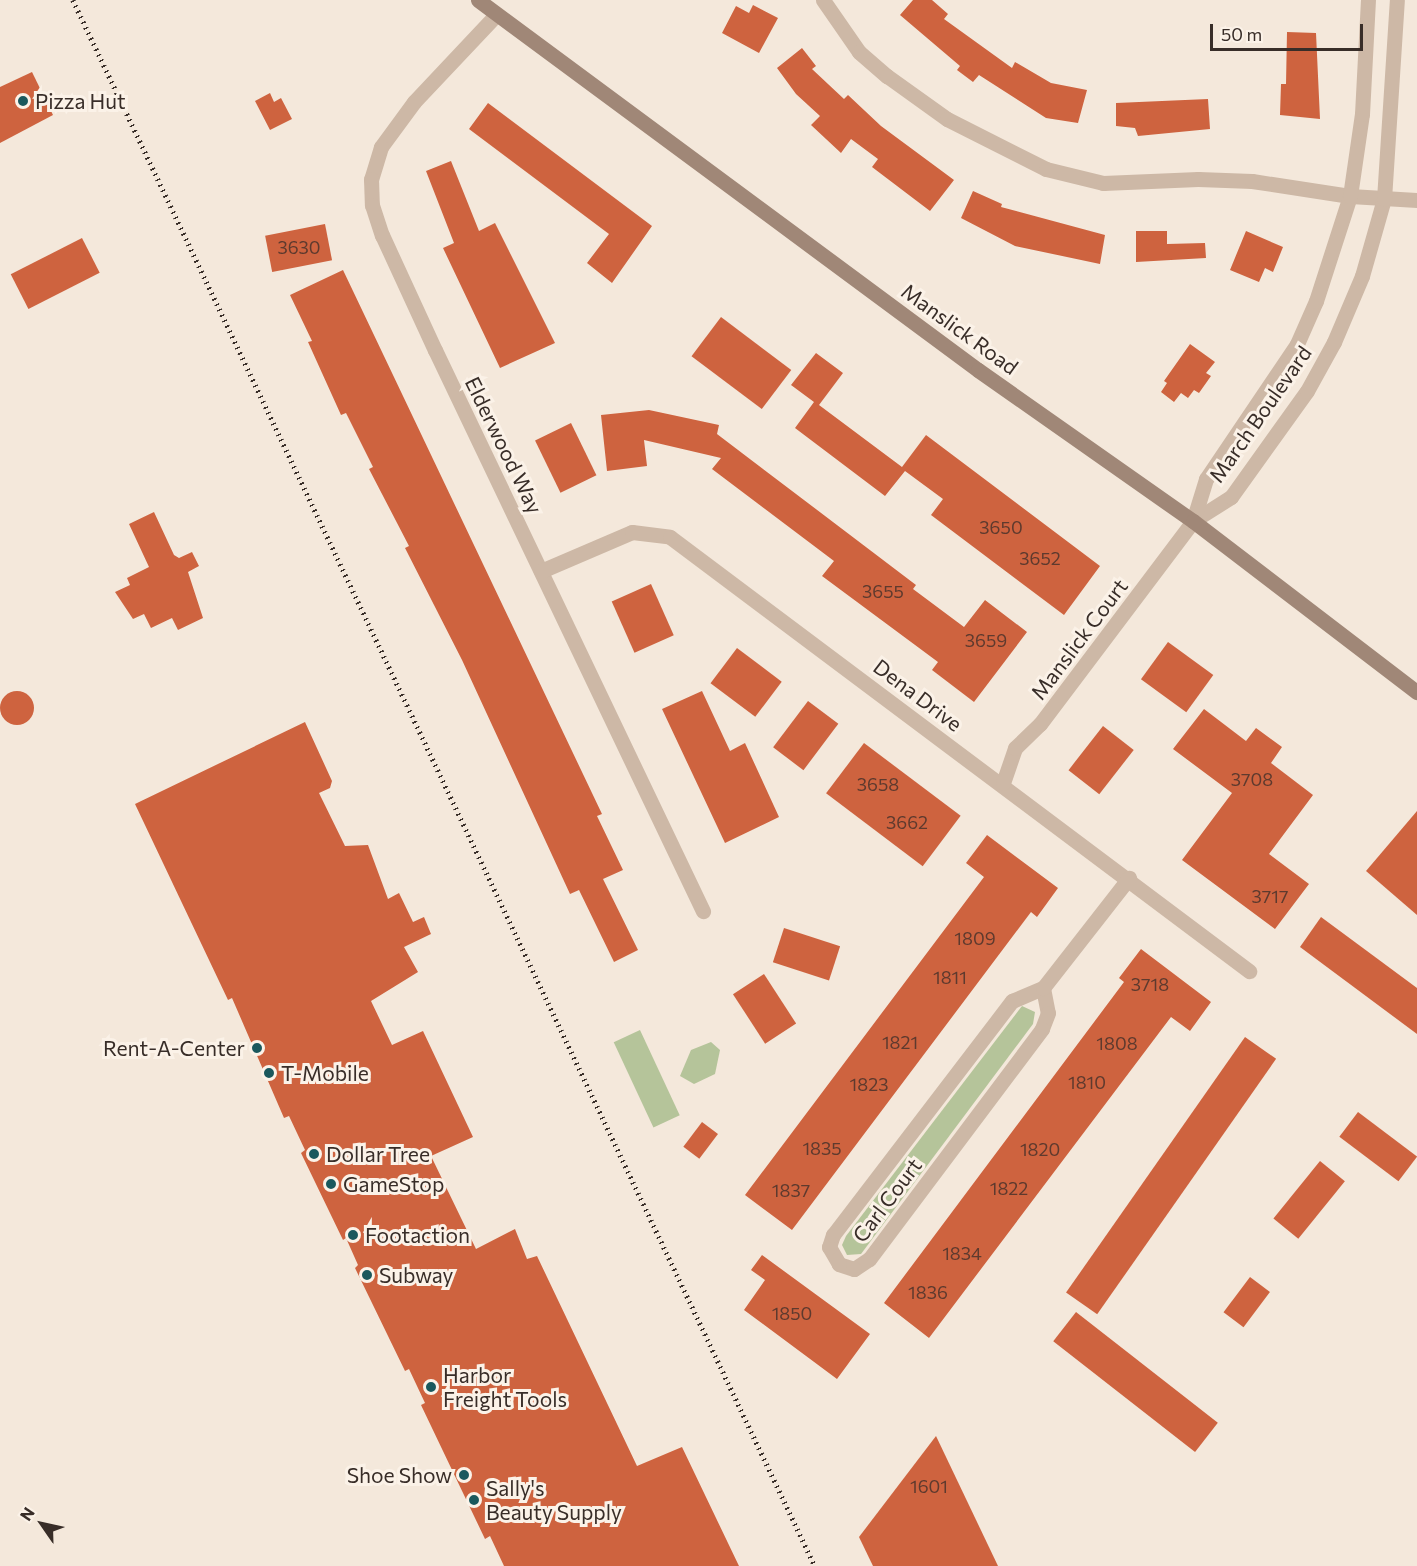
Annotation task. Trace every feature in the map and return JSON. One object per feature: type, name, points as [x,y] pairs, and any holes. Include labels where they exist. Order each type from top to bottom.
[{"type":"main road","name":"Manslick Road","points":[[478,0],[495,16],[705,165],[978,370],[1193,521],[1417,692]]},
{"type":"street","points":[[823,0],[859,52],[887,76],[947,118],[1046,169],[1103,183],[1241,181],[1376,199],[1417,200]]},
{"type":"street","points":[[1193,521],[1206,479],[1297,344],[1320,291],[1350,196],[1362,114],[1368,0]]},
{"type":"street","name":"March Boulevard","points":[[1193,521],[1231,497],[1307,391],[1334,342],[1362,276],[1376,199],[1397,0]]},
{"type":"street","name":"Elderwood Way","points":[[495,16],[398,121],[374,165],[371,195],[382,235],[703,912]]},
{"type":"street","name":"Manslick Court","points":[[1002,783],[1015,748],[1040,724],[1193,521]]},
{"type":"street","name":"Dena Drive","points":[[541,571],[632,532],[670,537],[1129,878],[1249,971]]},
{"type":"street","name":"Carl Court","points":[[1043,988],[1048,1013],[1042,1029],[869,1259],[854,1269],[839,1264],[829,1247],[833,1235],[1012,1001],[1043,988],[1129,878]]},
{"type":"green space","points":[[1022,1006],[1035,1012],[1033,1024],[861,1254],[847,1255],[842,1245],[846,1236]]},
{"type":"green space","points":[[640,1030],[680,1115],[653,1127],[614,1042]]},
{"type":"green space","points":[[711,1042],[720,1050],[715,1074],[694,1084],[680,1076],[691,1050]]},
{"type":"building","points":[[913,0],[932,0],[948,14],[944,19],[1012,68],[1015,62],[1051,83],[1087,90],[1078,123],[1046,118],[979,75],[973,82],[957,70],[960,66],[900,15]]},
{"type":"building","points":[[753,5],[778,18],[759,53],[722,33],[736,6],[749,13]]},
{"type":"building","points":[[1287,32],[1316,33],[1320,119],[1280,115],[1281,84],[1286,84]]},
{"type":"building","points":[[802,48],[816,66],[812,69],[844,99],[848,95],[881,126],[954,180],[930,211],[872,167],[878,159],[851,139],[841,153],[811,125],[820,116],[796,94],[777,68]]},
{"type":"building","name":"Pizza Hut","points":[[32,72],[53,115],[0,143],[0,87]]},
{"type":"building","points":[[270,93],[274,102],[281,98],[292,119],[270,130],[255,101]]},
{"type":"building","points":[[1208,99],[1210,129],[1138,136],[1135,128],[1116,126],[1116,103]]},
{"type":"building","points":[[488,103],[652,226],[612,283],[587,263],[609,234],[469,129]]},
{"type":"building","points":[[451,161],[479,231],[495,223],[555,343],[500,368],[443,248],[454,243],[426,171]]},
{"type":"building","points":[[973,191],[1002,204],[1001,207],[1105,235],[1100,264],[1015,246],[961,218]]},
{"type":"building","points":[[325,224],[332,260],[272,272],[265,236]]},
{"type":"building","points":[[1136,231],[1167,231],[1167,244],[1205,243],[1206,258],[1136,262]]},
{"type":"building","points":[[1246,231],[1283,247],[1273,272],[1265,268],[1259,282],[1230,270]]},
{"type":"building","points":[[82,238],[100,273],[28,309],[11,274]]},
{"type":"building","points":[[343,270],[602,814],[597,816],[623,870],[603,879],[638,950],[614,962],[579,890],[570,894],[462,660],[405,548],[409,546],[369,469],[373,467],[346,413],[341,415],[308,342],[312,341],[290,295]]},
{"type":"building","points":[[721,317],[791,370],[762,409],[692,356]]},
{"type":"building","points":[[1190,344],[1215,362],[1206,373],[1211,376],[1199,393],[1194,390],[1188,398],[1181,393],[1174,402],[1161,392],[1167,383],[1164,381]]},
{"type":"building","points":[[816,353],[843,373],[819,405],[902,467],[926,435],[1100,566],[1064,615],[931,515],[943,499],[905,471],[885,496],[795,428],[814,402],[791,385]]},
{"type":"building","points":[[649,410],[719,425],[717,434],[916,585],[913,589],[964,627],[985,600],[1027,632],[974,702],[932,670],[938,662],[822,576],[834,561],[712,469],[721,458],[644,440],[647,466],[607,471],[601,415]]},
{"type":"building","points":[[571,423],[596,475],[560,493],[535,441]]},
{"type":"building","points":[[154,512],[174,555],[179,558],[192,552],[199,566],[188,572],[203,618],[178,630],[172,618],[151,628],[144,614],[133,619],[115,592],[130,585],[127,578],[149,567],[129,524]]},
{"type":"building","points":[[651,584],[674,635],[634,653],[612,601]]},
{"type":"building","points":[[1168,642],[1213,675],[1186,712],[1141,679]]},
{"type":"building","points":[[737,648],[782,682],[755,717],[711,683]]},
{"type":"building","points":[[17,691],[29,696],[34,708],[29,720],[17,725],[5,720],[0,708],[5,696]]},
{"type":"building","points":[[702,691],[730,751],[745,743],[779,817],[725,843],[662,709]]},
{"type":"building","points":[[808,701],[838,724],[803,770],[773,747]]},
{"type":"building","points":[[1204,709],[1246,741],[1256,728],[1282,747],[1271,763],[1313,795],[1269,854],[1309,884],[1275,929],[1182,860],[1232,793],[1173,749]]},
{"type":"building","points":[[305,722],[332,781],[330,788],[319,793],[345,846],[368,845],[388,899],[399,893],[413,922],[424,917],[431,934],[404,947],[418,972],[371,1001],[392,1045],[423,1031],[473,1137],[431,1156],[476,1249],[515,1229],[527,1259],[537,1256],[637,1466],[682,1447],[739,1566],[504,1566],[490,1536],[485,1539],[421,1405],[425,1403],[409,1369],[405,1371],[355,1268],[358,1265],[346,1238],[343,1240],[301,1153],[305,1150],[289,1116],[284,1118],[232,998],[228,1000],[135,804]]},
{"type":"building","points":[[1103,726],[1134,750],[1099,794],[1069,770]]},
{"type":"building","points":[[864,743],[961,816],[923,866],[826,793]]},
{"type":"building","points":[[1417,811],[1417,915],[1366,871]]},
{"type":"building","points":[[987,835],[1058,888],[1037,917],[1031,912],[792,1230],[745,1195],[984,877],[966,863]]},
{"type":"building","points":[[1321,917],[1417,988],[1417,1034],[1300,947]]},
{"type":"building","points":[[784,928],[840,946],[829,980],[773,962]]},
{"type":"building","points":[[1141,949],[1211,1002],[1190,1031],[1171,1017],[929,1338],[884,1303],[1124,982],[1119,978]]},
{"type":"building","points":[[764,974],[796,1023],[765,1044],[733,994]]},
{"type":"building","points":[[1245,1037],[1276,1059],[1097,1314],[1066,1293]]},
{"type":"building","points":[[1358,1112],[1417,1156],[1398,1181],[1339,1137]]},
{"type":"building","points":[[702,1122],[718,1134],[699,1159],[683,1147]]},
{"type":"building","points":[[1320,1161],[1345,1181],[1298,1239],[1273,1219]]},
{"type":"building","points":[[762,1255],[870,1334],[837,1379],[744,1310],[765,1280],[751,1270]]},
{"type":"building","points":[[1250,1277],[1270,1292],[1243,1327],[1224,1312]]},
{"type":"building","points":[[1076,1312],[1218,1423],[1195,1452],[1053,1341]]},
{"type":"building","points":[[936,1436],[998,1566],[873,1566],[859,1537]]},
{"type":"railway","points":[[73,0],[815,1566]]},
{"type":"place","name":"Pizza Hut","points":[[23,101]]},
{"type":"place","name":"Rent-A-Center","points":[[257,1048]]},
{"type":"place","name":"T-Mobile","points":[[269,1073]]},
{"type":"place","name":"Dollar Tree","points":[[314,1154]]},
{"type":"place","name":"GameStop","points":[[331,1184]]},
{"type":"place","name":"Footaction","points":[[353,1235]]},
{"type":"place","name":"Subway","points":[[367,1275]]},
{"type":"place","name":"Harbor Freight Tools","points":[[431,1387]]},
{"type":"place","name":"Shoe Show","points":[[464,1475]]},
{"type":"place","name":"Sally's Beauty Supply","points":[[474,1500]]}]
